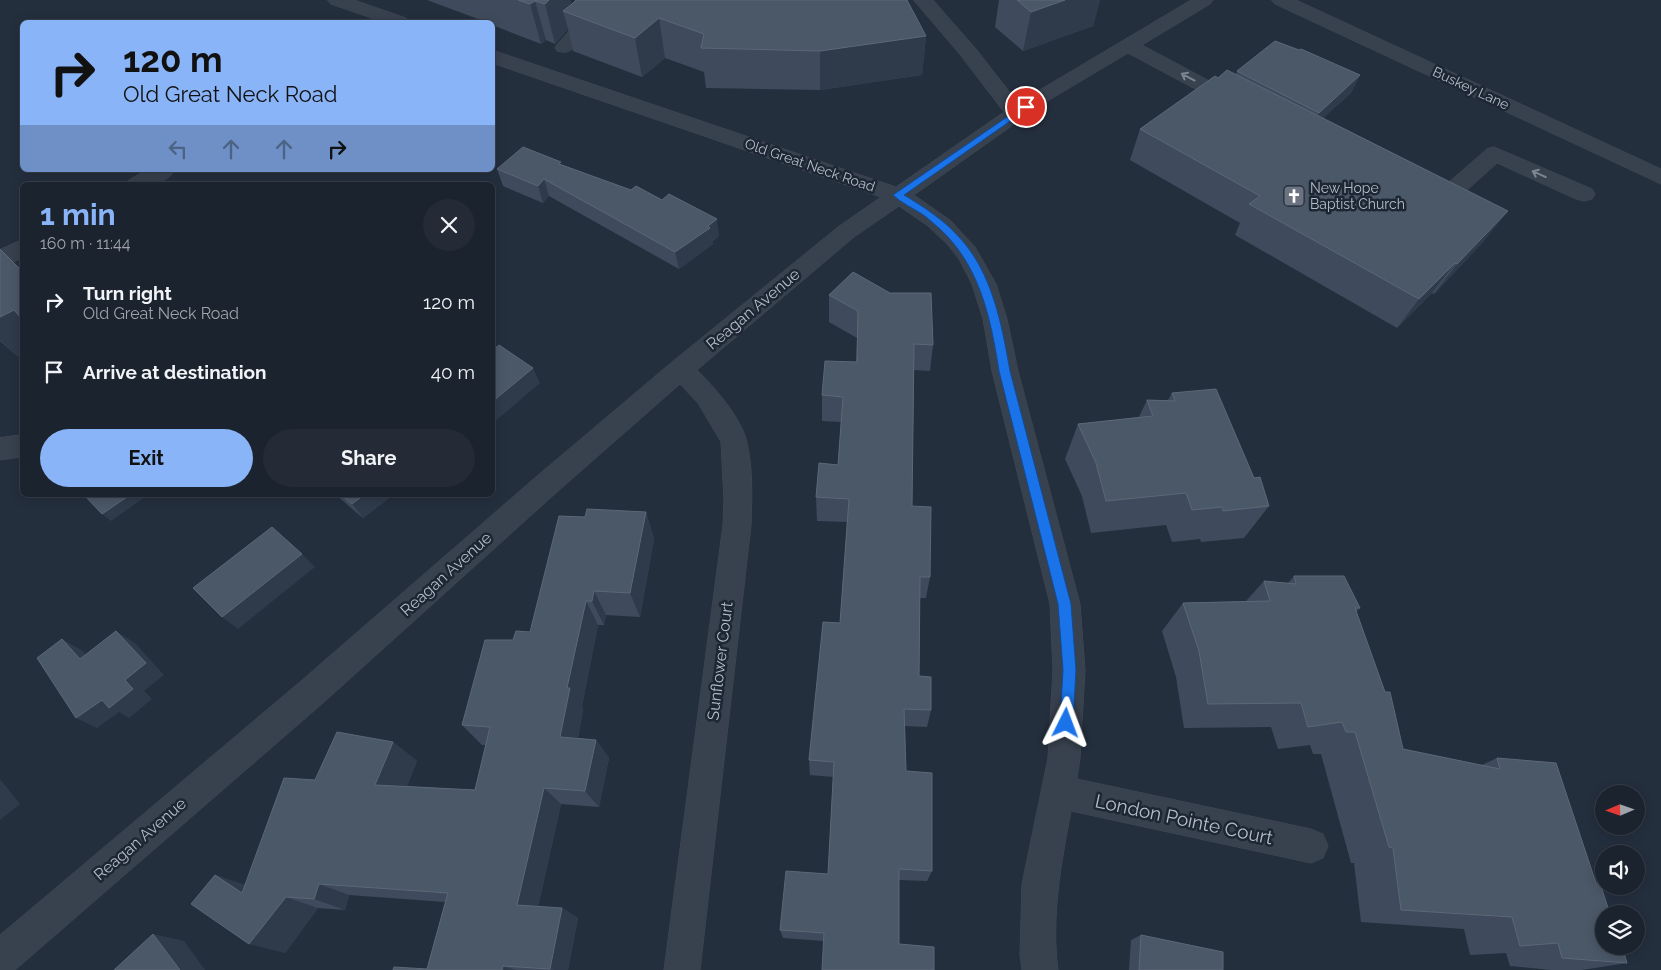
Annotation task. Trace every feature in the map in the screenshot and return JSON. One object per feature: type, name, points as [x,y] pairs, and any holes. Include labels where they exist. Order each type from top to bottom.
[{"type":"street","points":[[337,0],[392,20]]},
{"type":"street","points":[[564,47],[587,24],[595,13],[599,0]]},
{"type":"street","points":[[923,0],[1016,114]]},
{"type":"street","points":[[898,195],[1016,114],[1204,0]]},
{"type":"street","name":"Buskey Lane","points":[[1281,0],[1661,177]]},
{"type":"street","points":[[1128,45],[1248,108]]},
{"type":"street","name":"Old Great Neck Road","points":[[495,57],[898,195],[927,213],[956,239],[975,264],[986,292],[1001,347],[1005,371],[1065,604],[1069,670],[1064,758],[1040,884],[1038,955],[1040,970]]},
{"type":"street","points":[[1410,193],[1436,206],[1494,154],[1584,194]]},
{"type":"street","points":[[142,182],[160,172]]},
{"type":"street","name":"Reagan Avenue","points":[[0,959],[312,692],[547,484],[681,369],[846,232],[898,195]]},
{"type":"street","points":[[0,260],[20,249]]},
{"type":"street","name":"Sunflower Court","points":[[681,369],[707,396],[734,442],[738,500],[736,535],[682,970]]},
{"type":"street","points":[[0,449],[20,446]]},
{"type":"street","name":"London Pointe Court","points":[[1058,792],[1311,846]]},
{"type":"building","points":[[518,0],[549,0],[545,4],[535,1],[530,4]]},
{"type":"building","points":[[576,0],[907,0],[926,36],[820,51],[701,48],[704,34],[659,18],[635,38],[563,11]]},
{"type":"building","points":[[1017,0],[1065,0],[1031,12]]},
{"type":"building","points":[[1275,41],[1299,50],[1301,49],[1360,75],[1319,113],[1237,71]]},
{"type":"building","name":"New Hope Baptist Church","points":[[1227,70],[1508,211],[1457,264],[1455,263],[1419,299],[1249,204],[1260,196],[1140,129],[1215,76],[1218,78]]},
{"type":"building","points":[[523,147],[561,162],[559,164],[631,190],[636,186],[662,200],[669,194],[717,219],[708,226],[710,228],[675,252],[544,179],[538,186],[497,169]]},
{"type":"building","points":[[0,249],[20,269],[20,317],[14,310],[0,317]]},
{"type":"building","points":[[853,272],[890,293],[931,293],[933,345],[914,344],[912,506],[931,507],[930,577],[920,577],[919,676],[931,677],[931,710],[904,709],[906,771],[932,773],[932,871],[899,869],[899,944],[934,947],[934,970],[822,970],[824,933],[780,930],[786,871],[828,874],[834,762],[809,760],[823,622],[840,623],[849,499],[816,497],[819,463],[838,465],[843,397],[822,395],[825,361],[857,362],[858,311],[829,295]]},
{"type":"building","points":[[499,345],[533,368],[495,400],[495,348]]},
{"type":"building","points":[[1216,389],[1254,478],[1260,477],[1269,506],[1223,511],[1222,507],[1192,510],[1186,493],[1106,501],[1096,463],[1078,424],[1153,416],[1147,400],[1175,401],[1172,393]]},
{"type":"building","points":[[86,497],[127,497],[102,514]]},
{"type":"building","points":[[343,497],[361,497],[352,504]]},
{"type":"building","points":[[587,509],[646,512],[630,593],[594,591],[592,601],[586,601],[567,688],[570,688],[560,737],[596,740],[585,791],[544,788],[517,905],[562,908],[550,969],[503,966],[502,970],[393,970],[394,967],[427,969],[448,893],[319,884],[314,899],[286,897],[249,944],[191,904],[215,875],[242,893],[284,778],[315,780],[337,732],[393,742],[375,785],[475,790],[490,727],[462,725],[485,640],[513,640],[516,631],[530,632],[559,516],[585,517]]},
{"type":"building","points":[[272,527],[302,554],[222,617],[193,588]]},
{"type":"building","points":[[1294,576],[1344,576],[1360,608],[1355,608],[1385,692],[1390,692],[1403,749],[1500,769],[1497,758],[1556,763],[1595,880],[1595,895],[1604,895],[1607,905],[1595,905],[1595,955],[1625,955],[1627,963],[1562,958],[1558,943],[1520,946],[1512,917],[1401,910],[1393,848],[1389,847],[1355,732],[1346,732],[1342,722],[1308,727],[1301,703],[1208,704],[1199,651],[1183,603],[1270,601],[1264,581],[1296,584]]},
{"type":"building","points":[[116,631],[146,663],[125,680],[133,689],[109,708],[102,700],[76,718],[37,658],[62,639],[80,659]]},
{"type":"building","points":[[153,934],[180,970],[114,970]]},
{"type":"building","points":[[1141,935],[1223,952],[1223,970],[1139,970]]},
{"type":"place","name":"New Hope Baptist Church","points":[[1294,196]]},
{"type":"route","points":[[1026,107],[898,195],[927,213],[956,239],[975,264],[986,292],[1065,604],[1069,670],[1066,723]]}]
